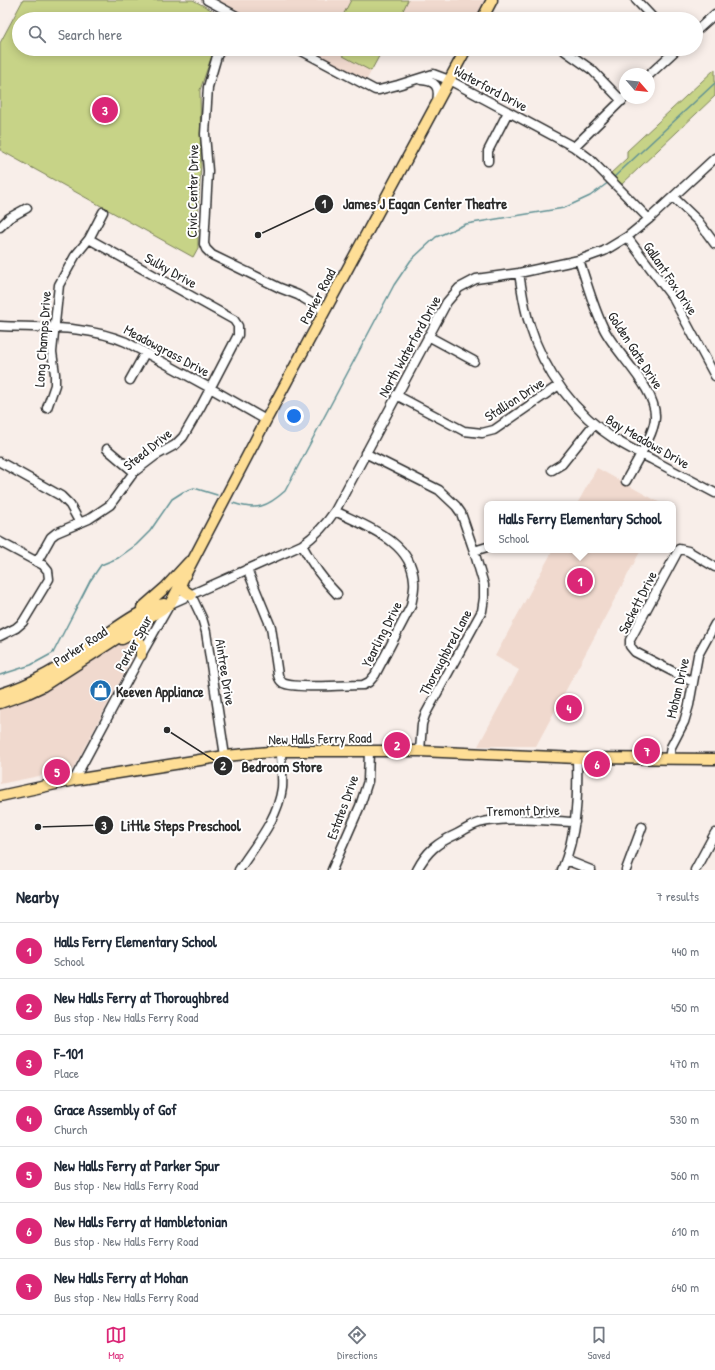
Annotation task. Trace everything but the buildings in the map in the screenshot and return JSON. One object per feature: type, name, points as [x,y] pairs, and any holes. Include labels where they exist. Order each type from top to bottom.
[{"type":"main road","points":[[486,12],[492,0]]},
{"type":"main road","name":"Parker Road","points":[[0,703],[43,686],[170,604],[266,420],[462,56]]},
{"type":"main road","name":"Parker Road","points":[[125,622],[166,587],[187,563],[195,558]]},
{"type":"main road","points":[[181,584],[185,591],[191,595]]},
{"type":"main road","name":"Parker Road","points":[[0,694],[44,676],[125,622],[155,606],[170,604]]},
{"type":"main road","points":[[97,652],[130,635],[137,637],[141,644],[141,655]]},
{"type":"main road","name":"New Halls Ferry Road","points":[[0,796],[74,780],[225,756],[281,752],[420,751],[577,758],[715,759]]},
{"type":"street","points":[[207,0],[228,12]]},
{"type":"street","points":[[636,0],[647,12]]},
{"type":"street","points":[[703,25],[715,14]]},
{"type":"street","name":"Civic Center Drive","points":[[217,56],[208,87],[205,134],[208,169],[204,244],[206,250],[212,255],[280,288],[298,295],[325,311]]},
{"type":"street","name":"Waterford Drive","points":[[311,56],[375,90],[416,80],[433,74],[449,80],[574,147],[590,159],[649,219]]},
{"type":"street","points":[[573,56],[592,70],[619,95]]},
{"type":"street","points":[[655,69],[669,56]]},
{"type":"street","points":[[416,80],[430,81],[435,85],[438,96],[436,105]]},
{"type":"street","points":[[574,147],[619,103]]},
{"type":"street","points":[[488,161],[488,151],[508,112]]},
{"type":"street","name":"North Waterford Drive","points":[[170,604],[302,545],[316,535],[326,525],[447,302],[460,288],[476,279],[519,273],[579,260],[604,251],[627,237],[649,219],[715,158]]},
{"type":"street","points":[[674,197],[698,221],[715,244]]},
{"type":"street","points":[[0,227],[9,218],[27,208]]},
{"type":"street","name":"Long Champs Drive","points":[[47,408],[55,385],[52,352],[58,285],[75,256],[89,239],[103,212]]},
{"type":"street","name":"Gallant Fox Drive","points":[[627,237],[673,298],[715,376]]},
{"type":"street","name":"Sulky Drive","points":[[89,239],[234,320],[238,326]]},
{"type":"street","name":"Golden Gate Drive","points":[[579,260],[595,309],[605,331],[648,390],[654,402],[656,416],[654,429],[626,481]]},
{"type":"street","name":"Bay Meadows Drive","points":[[519,273],[530,326],[547,366],[558,385],[576,406],[594,424],[616,440],[715,493]]},
{"type":"street","name":"Meadowgrass Drive","points":[[0,326],[88,330],[113,336],[266,420]]},
{"type":"street","name":"Steed Drive","points":[[37,562],[51,537],[56,533],[93,516],[110,505],[134,472],[155,456],[175,445],[183,437],[237,338],[238,326]]},
{"type":"street","points":[[428,336],[474,361]]},
{"type":"street","points":[[130,380],[145,353]]},
{"type":"street","name":"Stallion Drive","points":[[396,395],[464,431],[482,432],[494,430],[558,385]]},
{"type":"street","points":[[552,470],[562,464],[594,424]]},
{"type":"street","points":[[107,449],[134,472]]},
{"type":"street","name":"Thoroughbred Lane","points":[[365,453],[439,490],[449,499],[461,513],[484,585],[482,611],[425,715],[422,724],[420,751]]},
{"type":"street","points":[[0,462],[61,496],[70,505],[80,523]]},
{"type":"street","name":"Yearling Drive","points":[[247,569],[271,627],[279,680],[287,684],[299,686],[363,685],[369,682],[375,675],[410,606],[414,581],[407,559],[395,543],[334,511]]},
{"type":"street","points":[[0,542],[43,565],[48,571],[49,578],[23,622],[16,628],[0,636]]},
{"type":"street","points":[[302,545],[315,569],[337,594]]},
{"type":"street","points":[[474,551],[484,548]]},
{"type":"street","name":"Sackett Drive","points":[[693,682],[636,652],[630,646],[630,640],[679,549],[688,551],[715,567]]},
{"type":"street","name":"Aintree Drive","points":[[191,595],[202,618],[206,632],[225,756]]},
{"type":"street","name":"Parker Spur","points":[[74,780],[170,604]]},
{"type":"street","name":"Mohan Drive","points":[[669,758],[671,747],[684,722],[689,706],[698,655],[715,624]]},
{"type":"street","name":"Estates Drive","points":[[332,870],[360,806],[368,781],[368,751]]},
{"type":"street","points":[[239,870],[271,820],[279,800],[282,788],[281,752]]},
{"type":"street","points":[[562,870],[566,860],[575,822],[578,792],[577,758]]},
{"type":"street","name":"Tremont Drive","points":[[417,870],[423,858],[442,840],[479,823],[503,820],[575,822]]},
{"type":"street","points":[[626,870],[642,827]]},
{"type":"street","points":[[695,870],[715,833]]},
{"type":"street","points":[[566,860],[591,870]]},
{"type":"shaded area","points":[[216,0],[487,0],[480,12],[238,12]]},
{"type":"shaded area","points":[[319,56],[379,56],[366,81]]},
{"type":"shaded area","points":[[597,468],[657,501],[579,501]]},
{"type":"shaded area","points":[[551,553],[639,553],[536,746],[478,746],[519,670],[495,656]]},
{"type":"shaded area","points":[[133,640],[137,646],[135,653],[73,769],[0,784],[0,707],[64,678],[123,642]]},
{"type":"green space","points":[[23,0],[193,0],[215,12],[17,12]]},
{"type":"green space","points":[[351,0],[408,0],[402,12],[345,12]]},
{"type":"green space","points":[[12,21],[12,56],[212,56],[200,90],[201,164],[198,213],[198,248],[193,257],[0,150],[0,43]]},
{"type":"green space","points":[[343,56],[379,56],[371,71]]},
{"type":"green space","points":[[715,69],[715,96],[621,185],[610,174],[627,158],[627,151]]},
{"type":"waterway","points":[[613,178],[715,83]]},
{"type":"waterway","points":[[233,503],[249,507],[261,506],[273,501],[285,491],[394,285],[411,260],[436,237],[466,224],[564,208],[590,196],[609,182]]},
{"type":"waterway","points":[[0,675],[31,665],[53,653],[90,581],[101,565],[118,558],[136,545],[150,531],[172,499],[183,492],[194,488],[217,495]]},
{"type":"place","name":"F-101","points":[[105,110]]},
{"type":"place","name":"James J Eagan Center Theatre","points":[[258,235]]},
{"type":"place","name":"Halls Ferry Elementary School","points":[[580,581]]},
{"type":"place","name":"Keeven Appliance","points":[[100,691]]},
{"type":"place","name":"Grace Assembly of Gof","points":[[569,708]]},
{"type":"place","name":"Bedroom Store","points":[[167,730]]},
{"type":"place","name":"New Halls Ferry at Thoroughbred","points":[[397,745]]},
{"type":"place","name":"New Halls Ferry at Mohan","points":[[647,751]]},
{"type":"place","name":"New Halls Ferry at Hambletonian","points":[[597,764]]},
{"type":"place","name":"New Halls Ferry at Parker Spur","points":[[57,772]]},
{"type":"place","name":"Little Steps Preschool","points":[[38,827]]}]
